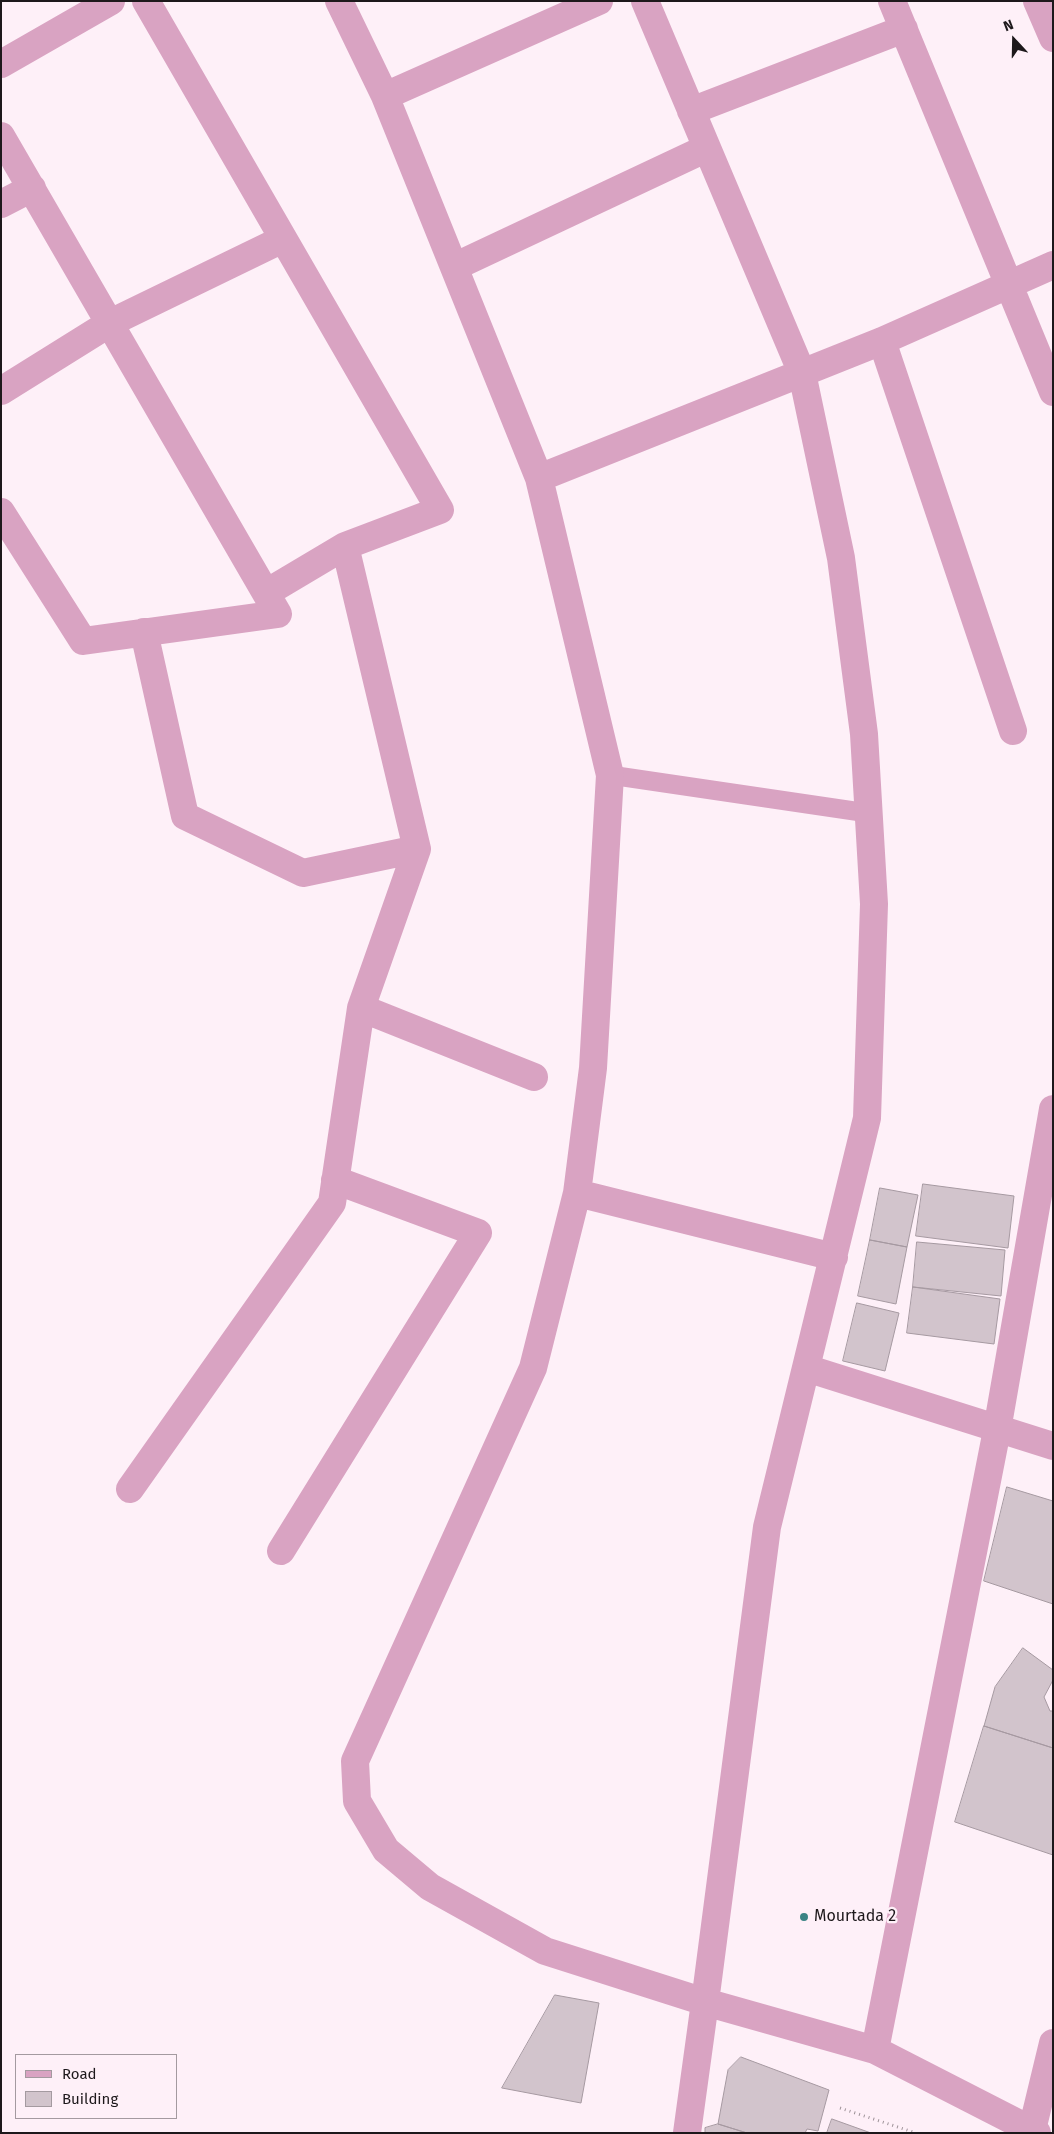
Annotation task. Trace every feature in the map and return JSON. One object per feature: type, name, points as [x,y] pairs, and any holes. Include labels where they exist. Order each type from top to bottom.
[{"type":"street","points":[[1,64],[111,1]]},
{"type":"street","points":[[146,1],[440,510],[345,546],[266,593]]},
{"type":"street","points":[[339,1],[385,96],[539,478],[610,776],[593,1068],[577,1193],[533,1368],[355,1761],[357,1801],[386,1850],[430,1887],[544,1951],[706,2002],[876,2050],[1034,2132],[1053,2043]]},
{"type":"street","points":[[385,96],[599,1]]},
{"type":"street","points":[[645,1],[802,374],[841,558],[864,734],[874,904],[867,1118],[767,1527],[706,2002],[687,2133]]},
{"type":"street","points":[[892,1],[1053,392]]},
{"type":"street","points":[[1037,1],[1053,38]]},
{"type":"street","points":[[691,111],[904,29]]},
{"type":"street","points":[[1,136],[278,614],[83,640],[1,512]]},
{"type":"street","points":[[454,267],[707,148]]},
{"type":"street","points":[[1,204],[32,188]]},
{"type":"street","points":[[1,391],[110,323],[283,239]]},
{"type":"street","points":[[539,478],[882,341],[1053,265]]},
{"type":"street","points":[[882,341],[1013,731]]},
{"type":"street","points":[[130,1489],[332,1203],[361,1008],[417,849],[345,546]]},
{"type":"street","points":[[144,632],[185,816],[303,872],[417,849]]},
{"type":"street","points":[[361,1008],[534,1077]]},
{"type":"street","points":[[876,2050],[997,1430],[1046,1194],[1053,1109]]},
{"type":"street","points":[[281,1551],[478,1233],[336,1180]]},
{"type":"street","points":[[577,1193],[834,1256]]},
{"type":"street","points":[[806,1368],[997,1430],[1053,1446]]},
{"type":"lane","points":[[610,776],[868,813]]},
{"type":"path","points":[[840,2108],[916,2133]]},
{"type":"building","points":[[923,1184],[1014,1196],[1008,1248],[916,1236]]},
{"type":"building","points":[[880,1188],[918,1195],[907,1247],[870,1240]]},
{"type":"building","points":[[870,1240],[907,1247],[896,1304],[858,1296]]},
{"type":"building","points":[[917,1242],[1005,1250],[1001,1296],[913,1287]]},
{"type":"building","points":[[913,1287],[1000,1299],[994,1344],[907,1333]]},
{"type":"building","points":[[857,1303],[899,1313],[885,1371],[843,1361]]},
{"type":"building","points":[[1007,1487],[1053,1501],[1053,1604],[984,1581]]},
{"type":"building","points":[[1023,1648],[1053,1670],[1053,1680],[1044,1697],[1050,1711],[1053,1711],[1053,1748],[984,1726],[995,1687]]},
{"type":"building","points":[[984,1726],[1053,1748],[1053,1855],[955,1822]]},
{"type":"building","points":[[555,1995],[599,2003],[581,2103],[502,2088]]},
{"type":"building","points":[[741,2057],[829,2090],[818,2131],[807,2129],[805,2133],[747,2133],[718,2124],[728,2070]]},
{"type":"building","points":[[832,2119],[871,2133],[827,2133]]},
{"type":"building","points":[[718,2124],[747,2133],[705,2133],[705,2128]]},
{"type":"place","name":"Mourtada 2","points":[[804,1917]]}]
